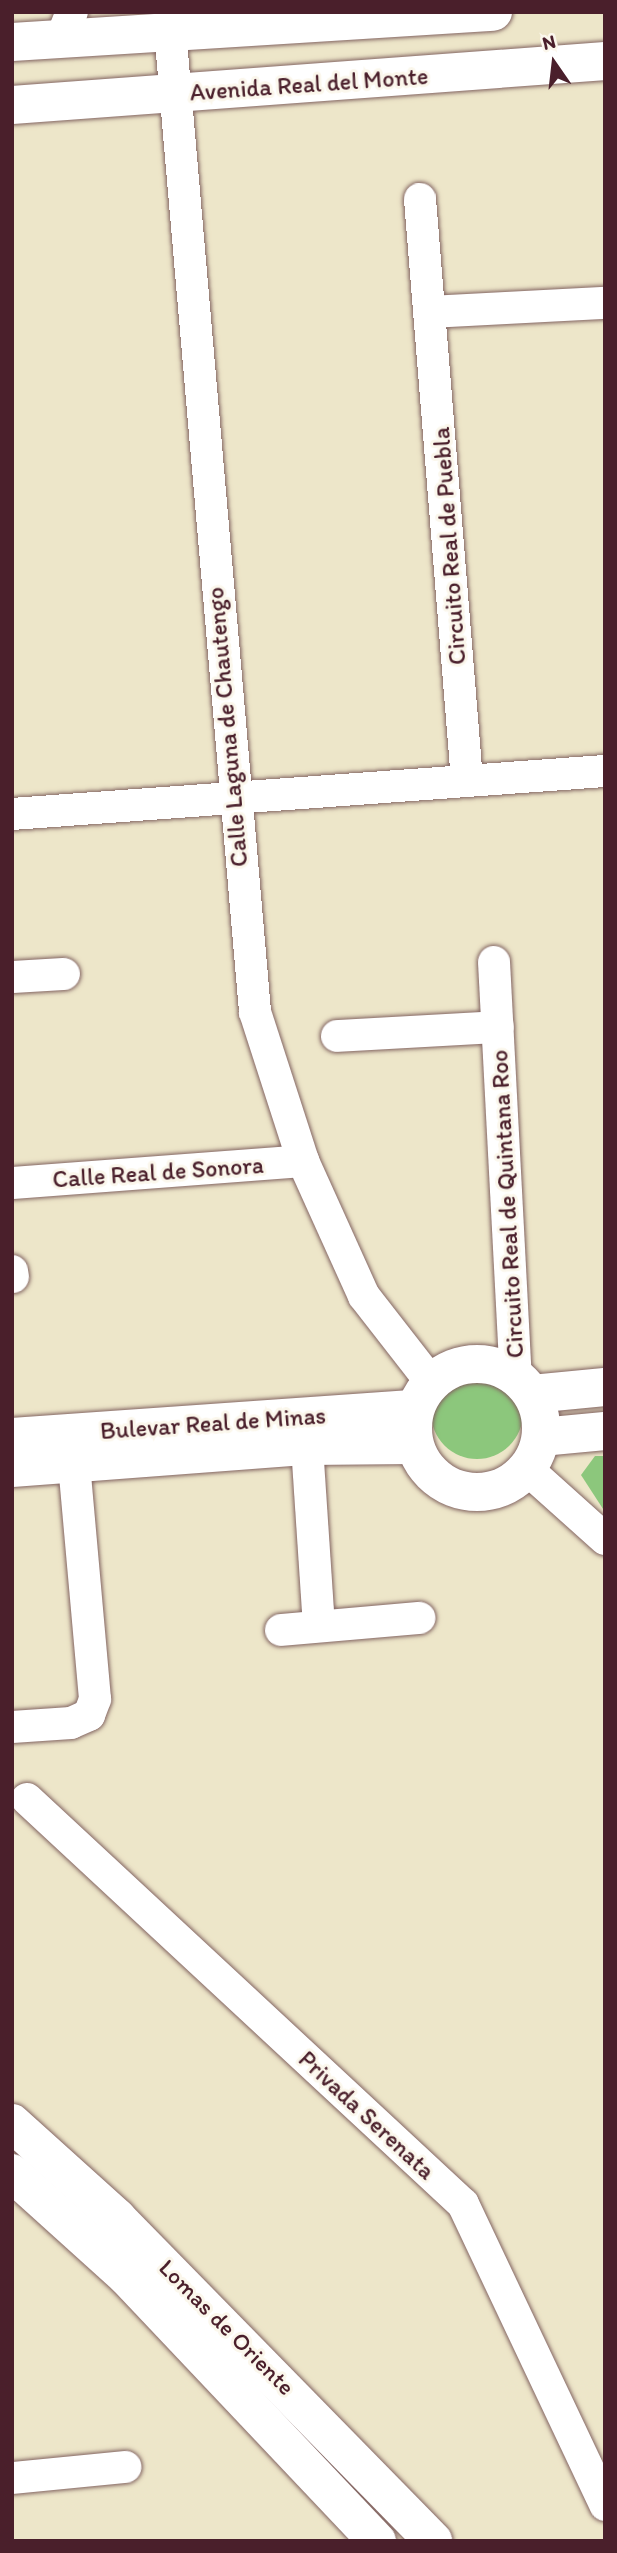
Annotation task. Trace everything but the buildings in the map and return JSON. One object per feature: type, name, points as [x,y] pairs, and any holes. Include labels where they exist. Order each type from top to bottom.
[{"type":"street","points":[[12,42],[67,25],[170,30],[493,12]]},
{"type":"street","name":"Calle Laguna de Chautengo","points":[[170,30],[173,94],[233,801],[255,1012],[303,1161],[420,1412]]},
{"type":"street","name":"Avenida Real del Monte","points":[[12,105],[605,61]]},
{"type":"street","name":"Circuito Real de Puebla","points":[[420,199],[467,780]]},
{"type":"street","points":[[431,312],[605,303]]},
{"type":"street","points":[[12,814],[233,801],[467,780],[605,771]]},
{"type":"street","points":[[494,962],[498,1027]]},
{"type":"street","points":[[12,977],[64,974]]},
{"type":"street","name":"Circuito Real de Quintana Roo","points":[[337,1036],[498,1027],[524,1385]]},
{"type":"street","name":"Calle Real de Sonora","points":[[12,1183],[303,1161]]},
{"type":"street","points":[[12,1270],[13,1277]]},
{"type":"street","points":[[605,1387],[524,1385],[499,1367],[463,1364],[420,1412],[423,1464],[455,1489],[496,1490],[534,1453],[605,1431]]},
{"type":"street","points":[[524,1385],[534,1453],[605,1539]]},
{"type":"street","name":"Bulevar Real de Minas","points":[[12,1437],[420,1412]]},
{"type":"street","name":"Bulevar Real de Minas","points":[[12,1468],[307,1446],[420,1412]]},
{"type":"street","points":[[307,1446],[319,1626]]},
{"type":"street","points":[[12,1727],[71,1723],[89,1714],[95,1699],[74,1464]]},
{"type":"street","points":[[281,1630],[419,1618]]},
{"type":"street","name":"Privada Serenata","points":[[27,1799],[463,2204],[605,2505]]},
{"type":"street","name":"Lomas de Oriente","points":[[12,2123],[232,2332],[433,2541]]},
{"type":"street","name":"Lomas de Oriente","points":[[12,2173],[127,2277],[377,2541]]},
{"type":"street","points":[[12,2478],[125,2467]]},
{"type":"green space","points":[[468,1367],[486,1367],[503,1374],[516,1387],[523,1404],[523,1422],[516,1439],[503,1452],[486,1459],[468,1459],[451,1452],[438,1439],[431,1422],[431,1404],[438,1387],[451,1374]]},
{"type":"green space","points":[[595,1456],[605,1456],[605,1512],[581,1475]]}]
